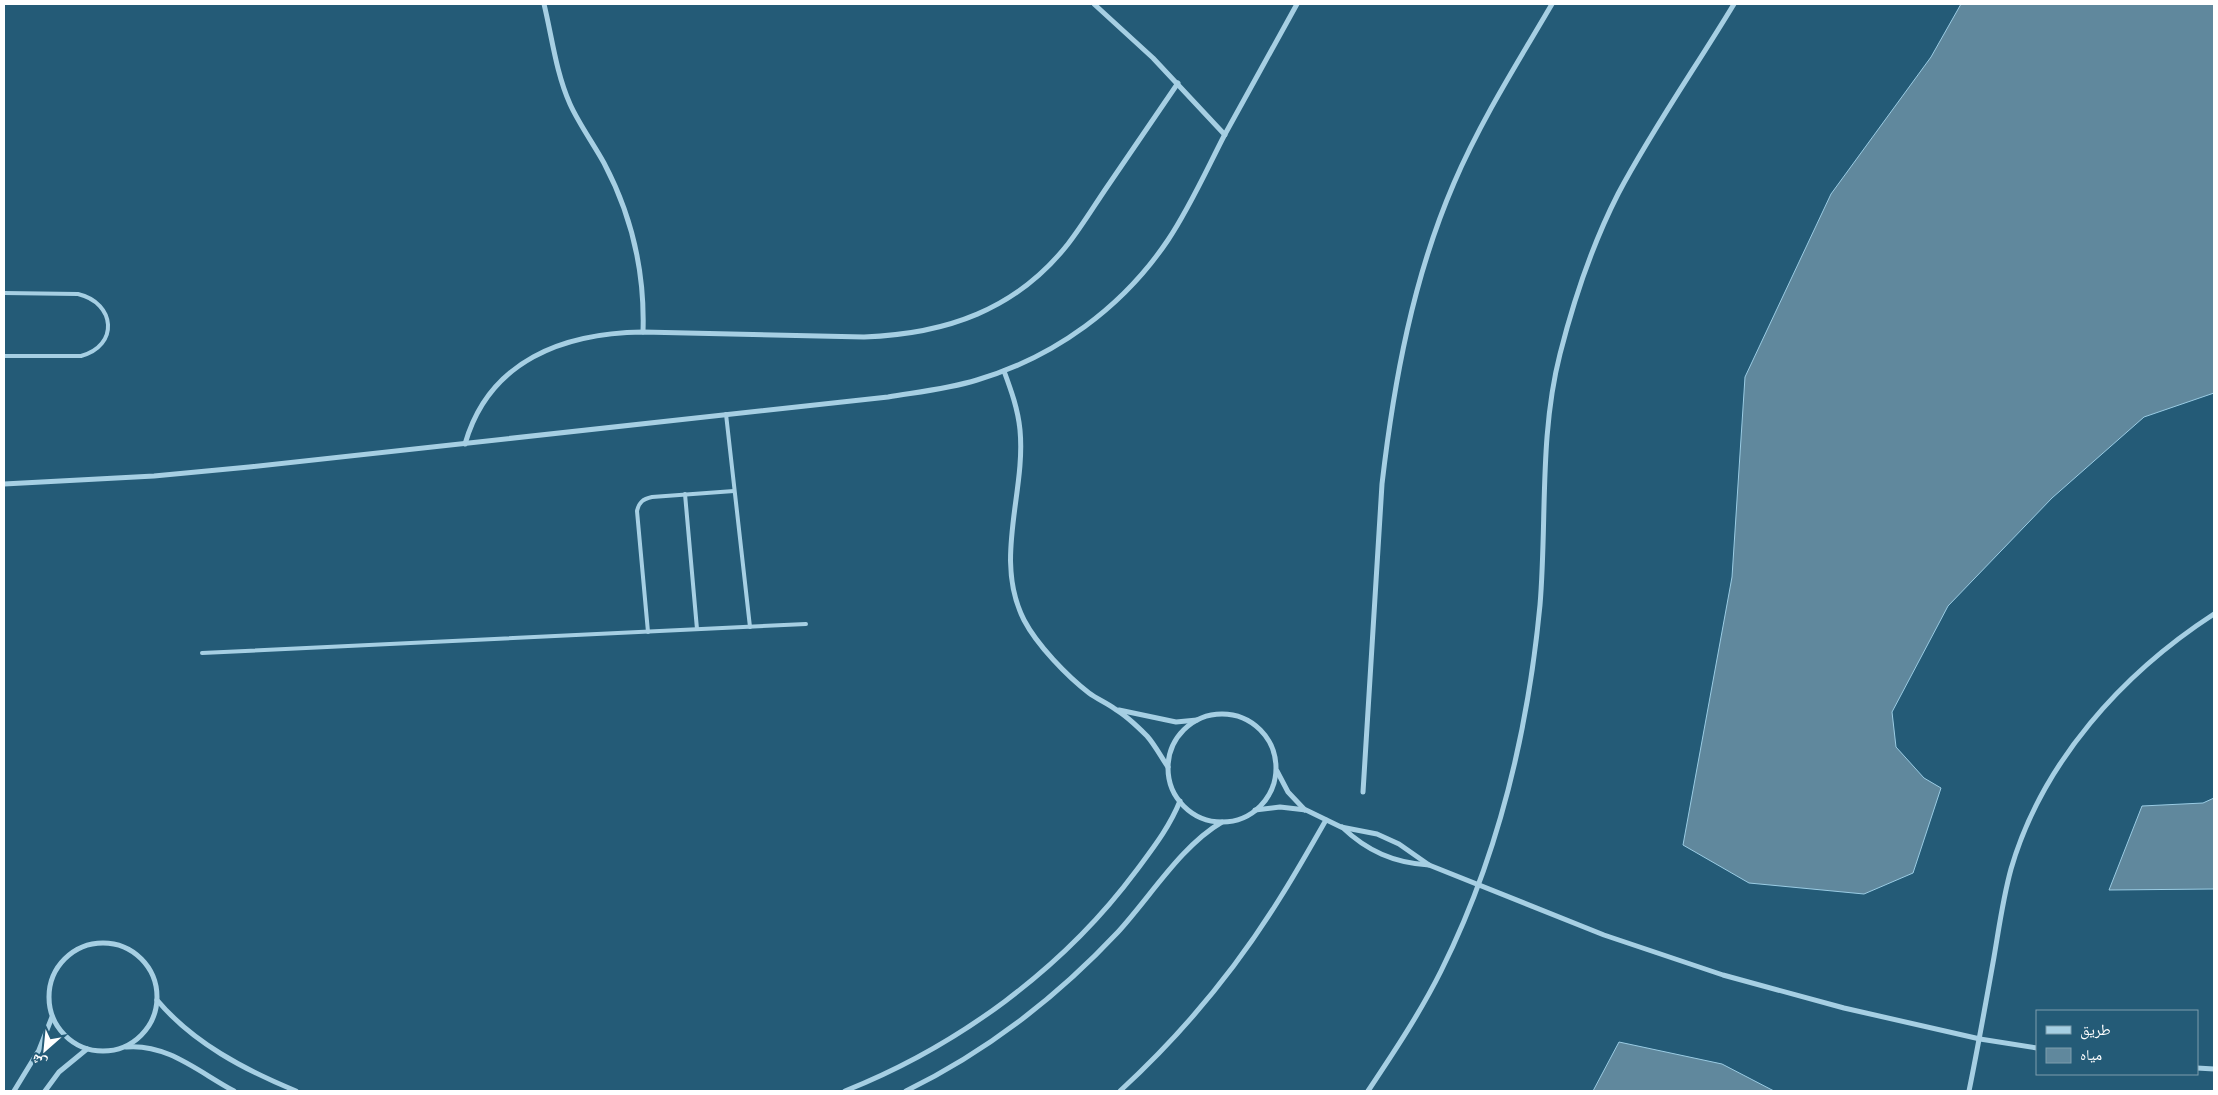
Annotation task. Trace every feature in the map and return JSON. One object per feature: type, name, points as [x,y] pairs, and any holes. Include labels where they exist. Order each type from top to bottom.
[{"type":"street","points":[[544,4],[560,72],[570,104],[616,186],[632,233],[642,282],[643,332]]},
{"type":"street","points":[[1094,4],[1178,83],[1225,135]]},
{"type":"street","points":[[4,484],[192,472],[465,444],[920,392],[976,381],[1004,371],[1039,355],[1078,332],[1112,304],[1137,280],[1154,260],[1185,213],[1225,135],[1297,4]]},
{"type":"street","points":[[1362,792],[1382,484],[1388,433],[1405,340],[1428,255],[1454,184],[1488,113],[1552,4]]},
{"type":"street","points":[[1368,1091],[1426,1000],[1457,936],[1479,885],[1506,800],[1525,712],[1540,604],[1546,439],[1559,357],[1574,302],[1592,254],[1617,197],[1654,132],[1734,4]]},
{"type":"street","points":[[465,444],[472,421],[485,399],[502,380],[547,350],[580,338],[615,332],[895,336],[938,328],[978,314],[1017,292],[1035,278],[1068,244],[1178,83]]},
{"type":"street","points":[[1004,371],[1016,406],[1020,430],[1019,462],[1009,561],[1013,594],[1024,621],[1043,647],[1069,675],[1090,694],[1116,709],[1148,738],[1168,767]]},
{"type":"street","points":[[1969,1091],[1980,1039],[2004,896],[2021,840],[2047,788],[2085,730],[2118,690],[2170,645],[2214,614]]},
{"type":"street","points":[[1116,709],[1176,722],[1222,714],[1234,716],[1256,726],[1271,745],[1276,768],[1288,792],[1306,810],[1341,827],[1360,843],[1381,855],[1405,863],[1429,865]]},
{"type":"street","points":[[1199,719],[1189,726],[1174,744],[1168,767],[1169,779],[1180,801],[1198,816],[1222,822],[1233,820],[1255,810],[1280,808],[1306,810]]},
{"type":"street","points":[[1255,810],[1270,792],[1276,768]]},
{"type":"street","points":[[846,1091],[888,1072],[945,1041],[1039,974],[1080,936],[1124,888],[1166,830],[1180,801]]},
{"type":"street","points":[[1120,1091],[1180,1031],[1238,959],[1280,899],[1326,820]]},
{"type":"street","points":[[906,1091],[974,1054],[1040,1006],[1117,932],[1194,842],[1222,822]]},
{"type":"street","points":[[1341,827],[1366,830],[1389,838],[1410,850],[1429,865],[1604,935],[1723,975],[1844,1008],[1980,1039],[2036,1048]]},
{"type":"street","points":[[123,1047],[138,1038],[150,1024],[157,1000],[153,977],[139,957],[118,945],[94,943],[72,952],[55,970],[48,993],[52,1016],[66,1036],[87,1048],[99,1051],[123,1047],[144,1047],[166,1052],[234,1091]]},
{"type":"street","points":[[157,1000],[169,1015],[198,1039],[236,1062],[296,1091]]},
{"type":"street","points":[[14,1091],[39,1050],[52,1016]]},
{"type":"street","points":[[45,1091],[60,1072],[87,1048]]},
{"type":"street","points":[[2198,1068],[2214,1069]]},
{"type":"lane","points":[[4,292],[78,294],[88,296],[103,307],[108,325],[103,342],[90,354],[81,356],[4,356]]},
{"type":"lane","points":[[726,414],[750,627]]},
{"type":"lane","points":[[648,632],[637,516],[638,506],[646,498],[734,491]]},
{"type":"lane","points":[[685,494],[697,629]]},
{"type":"lane","points":[[202,653],[806,624]]},
{"type":"water","points":[[1961,4],[2214,4],[2214,393],[2144,417],[2052,498],[1948,606],[1892,712],[1896,747],[1924,778],[1941,788],[1913,873],[1864,894],[1749,883],[1683,845],[1732,577],[1745,377],[1831,194],[1931,57]]},
{"type":"water","points":[[2214,798],[2214,889],[2109,890],[2142,806],[2203,803]]},
{"type":"water","points":[[1619,1042],[1722,1064],[1774,1091],[1593,1091]]}]
